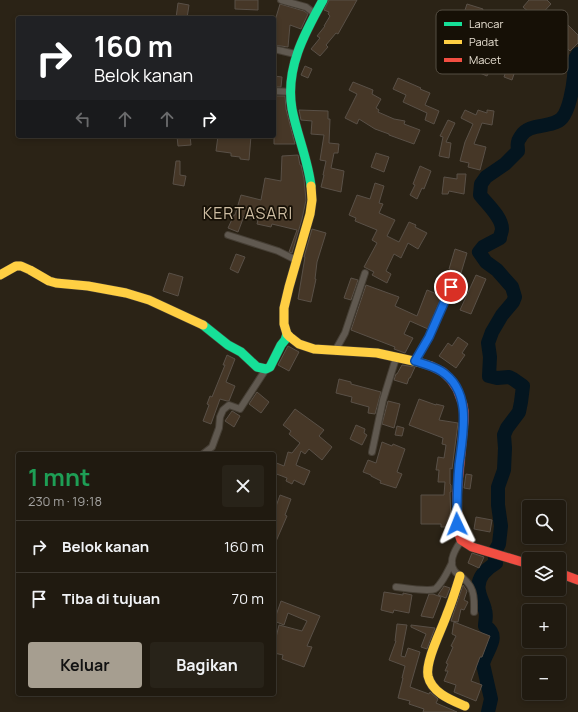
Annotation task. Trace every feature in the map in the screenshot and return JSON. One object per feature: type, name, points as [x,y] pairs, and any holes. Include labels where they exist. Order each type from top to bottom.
[{"type":"main road","points":[[0,275],[11,268],[21,266],[49,281],[56,283],[88,286],[126,293],[149,300],[205,326],[228,345],[241,352],[253,364],[261,369],[270,367],[279,348],[285,340],[286,334],[284,328],[284,311],[296,260],[308,221],[312,199],[309,175],[292,108],[292,71],[296,54],[304,34],[323,0]]},
{"type":"main road","points":[[286,334],[294,341],[311,349],[374,353],[415,361],[442,371],[450,378],[463,403],[464,412],[456,501],[459,538],[461,541],[472,546],[522,562]]},
{"type":"main road","points":[[460,576],[447,615],[429,660],[428,675],[436,691],[448,700],[465,706]]},
{"type":"main road","points":[[566,576],[578,580]]},
{"type":"street","points":[[281,0],[306,7],[315,14]]},
{"type":"street","points":[[276,49],[296,54]]},
{"type":"street","points":[[276,91],[291,92]]},
{"type":"street","points":[[228,235],[278,251],[296,260]]},
{"type":"street","points":[[335,351],[345,333],[365,273]]},
{"type":"street","points":[[415,361],[429,337],[456,276]]},
{"type":"street","points":[[372,452],[383,400],[396,358]]},
{"type":"street","points":[[206,452],[212,447],[219,428],[220,417],[223,410],[229,405],[240,408],[266,369]]},
{"type":"street","points":[[396,587],[425,590],[435,589],[442,582],[461,541]]},
{"type":"street","points":[[452,563],[454,570],[466,580],[471,588],[474,597],[474,612]]},
{"type":"building","points":[[235,0],[258,0],[258,10],[235,9]]},
{"type":"building","points":[[329,0],[357,0],[338,34],[336,33],[326,45],[328,47],[320,56],[311,49],[320,38],[317,36],[325,26],[330,16],[328,14],[329,12],[324,10]]},
{"type":"building","points":[[529,0],[547,0],[551,4],[545,10],[526,10],[523,7]]},
{"type":"building","points":[[178,3],[189,5],[187,16],[176,16]]},
{"type":"building","points":[[280,4],[304,11],[308,14],[301,29],[290,25],[288,47],[276,45],[276,17]]},
{"type":"building","points":[[467,4],[483,9],[483,10],[465,10]]},
{"type":"building","points":[[568,25],[578,35],[578,43],[570,51],[568,49]]},
{"type":"building","points":[[305,66],[312,69],[308,78],[301,75]]},
{"type":"building","points":[[505,74],[514,74],[512,80],[504,77]]},
{"type":"building","points":[[276,76],[282,77],[281,87],[276,87]]},
{"type":"building","points":[[398,78],[430,93],[425,105],[439,111],[434,124],[425,120],[427,113],[403,102],[406,95],[393,89]]},
{"type":"building","points":[[353,82],[373,90],[372,94],[381,99],[376,108],[379,110],[378,112],[394,119],[405,121],[404,124],[420,130],[414,144],[375,129],[359,119],[357,124],[345,118],[357,94],[349,90]]},
{"type":"building","points":[[276,96],[285,96],[286,109],[295,144],[274,144],[274,138],[276,138]]},
{"type":"building","points":[[299,110],[328,111],[328,119],[330,119],[329,143],[339,144],[338,153],[334,153],[331,168],[344,171],[341,192],[321,187],[326,161],[320,160],[324,135],[311,134],[312,121],[301,120]]},
{"type":"building","points":[[465,110],[476,115],[478,110],[487,113],[487,110],[494,111],[492,125],[482,123],[474,144],[486,147],[480,170],[468,167],[469,163],[460,161],[465,142],[473,124],[461,118]]},
{"type":"building","points":[[448,120],[455,123],[446,142],[451,143],[449,158],[439,156],[443,137],[440,136]]},
{"type":"building","points":[[177,138],[190,138],[191,145],[178,146]]},
{"type":"building","points":[[218,138],[251,138],[249,160],[231,156],[231,153],[216,151]]},
{"type":"building","points":[[376,153],[389,157],[384,172],[371,167]]},
{"type":"building","points":[[298,155],[304,179],[306,200],[292,253],[289,252],[297,230],[272,224],[271,227],[257,224],[258,220],[244,216],[238,232],[228,228],[235,215],[241,195],[261,200],[265,178],[281,181],[282,156]]},
{"type":"building","points":[[176,161],[180,161],[180,175],[186,176],[184,186],[173,184]]},
{"type":"building","points":[[420,166],[431,171],[424,189],[422,188],[417,199],[410,195],[415,185],[413,184]]},
{"type":"building","points":[[457,174],[466,174],[464,194],[449,191],[448,194],[442,194],[444,177],[457,179]]},
{"type":"building","points":[[375,183],[384,186],[379,203],[383,204],[379,213],[395,220],[387,236],[399,242],[409,222],[427,233],[418,249],[408,243],[401,258],[394,254],[386,271],[391,274],[387,283],[372,275],[374,272],[364,267],[377,243],[372,240],[377,230],[355,221],[356,218],[349,215],[357,195],[370,199]]},
{"type":"building","points":[[312,229],[326,233],[317,262],[316,279],[311,302],[298,299],[304,257]]},
{"type":"building","points":[[455,249],[467,253],[461,273],[449,269]]},
{"type":"building","points":[[236,254],[245,257],[238,273],[230,269]]},
{"type":"building","points":[[169,273],[183,277],[178,296],[163,291]]},
{"type":"building","points":[[476,275],[486,279],[471,314],[460,310]]},
{"type":"building","points":[[351,278],[358,280],[351,300],[344,298]]},
{"type":"building","points":[[366,285],[399,297],[395,306],[417,316],[427,290],[442,296],[428,329],[410,321],[404,334],[413,338],[405,353],[394,349],[395,347],[351,330]]},
{"type":"building","points":[[458,337],[468,344],[462,353],[465,355],[456,368],[439,356],[448,343],[452,346]]},
{"type":"building","points":[[288,346],[299,352],[289,371],[278,365]]},
{"type":"building","points":[[227,355],[235,359],[226,382],[235,386],[229,401],[220,399],[211,424],[203,421],[209,405],[207,404],[210,396],[212,397],[225,365],[223,365]]},
{"type":"building","points":[[402,365],[415,367],[407,384],[394,380]]},
{"type":"building","points":[[339,379],[351,382],[351,384],[381,392],[375,414],[368,413],[369,407],[351,402],[352,397],[336,393]]},
{"type":"building","points":[[257,392],[269,402],[261,413],[249,404]]},
{"type":"building","points":[[419,399],[444,406],[439,420],[458,423],[452,469],[450,468],[451,527],[441,527],[441,524],[421,524],[421,495],[444,495],[445,482],[438,482],[439,470],[436,470],[438,457],[444,458],[446,445],[442,444],[443,438],[409,425]]},
{"type":"building","points":[[388,401],[400,404],[394,428],[382,424]]},
{"type":"building","points":[[295,409],[324,430],[319,436],[332,447],[322,460],[309,449],[305,454],[301,451],[296,465],[310,471],[304,485],[294,480],[292,484],[286,481],[287,478],[276,474],[276,463],[284,466],[288,452],[292,453],[300,443],[289,434],[291,431],[283,425]]},
{"type":"building","points":[[232,411],[240,416],[234,427],[225,421]]},
{"type":"building","points":[[356,425],[365,429],[364,433],[367,435],[362,445],[350,439]]},
{"type":"building","points":[[397,426],[404,428],[402,436],[395,435]]},
{"type":"building","points":[[382,442],[392,446],[393,444],[405,449],[397,472],[402,474],[396,488],[380,483],[381,481],[363,472],[368,460],[376,463]]},
{"type":"building","points":[[466,474],[472,475],[470,489],[464,488]]},
{"type":"building","points":[[280,495],[291,499],[285,515],[287,516],[276,541],[276,506]]},
{"type":"building","points":[[476,517],[492,520],[490,532],[474,529]]},
{"type":"building","points":[[472,553],[484,557],[479,568],[468,563]]},
{"type":"building","points":[[463,585],[467,591],[464,600],[468,602],[464,610],[461,609],[458,622],[451,621]]},
{"type":"building","points":[[444,586],[450,588],[446,598],[438,595]]},
{"type":"building","points":[[384,592],[412,595],[409,613],[394,610],[393,613],[381,610]]},
{"type":"building","points":[[429,594],[441,597],[433,618],[421,616]]},
{"type":"building","points":[[281,601],[320,616],[307,646],[312,647],[304,667],[282,659],[283,655],[276,653],[276,638],[279,625],[302,631],[307,621],[288,613],[284,625],[276,622],[276,615]]},
{"type":"building","points":[[454,622],[490,636],[471,681],[482,685],[476,701],[454,692],[456,685],[444,681],[448,671],[445,671],[448,664],[446,663],[453,647],[451,646],[456,636],[452,634]]},
{"type":"building","points":[[397,624],[407,625],[401,656],[405,657],[408,648],[420,652],[410,687],[429,694],[430,692],[438,699],[436,703],[457,712],[423,712],[424,709],[409,704],[410,701],[398,698],[405,666],[389,660],[396,641]]},
{"type":"building","points":[[411,625],[435,628],[427,649],[421,647],[426,634],[411,627]]},
{"type":"waterway","points":[[488,712],[491,699],[483,664],[493,639],[490,630],[485,626],[486,612],[478,586],[480,578],[483,574],[496,563],[494,553],[499,544],[501,526],[498,505],[498,487],[504,470],[504,435],[507,428],[519,412],[523,386],[509,377],[497,378],[489,376],[490,357],[488,343],[492,332],[515,297],[512,287],[497,270],[486,262],[479,252],[483,247],[500,238],[502,229],[497,215],[480,195],[481,184],[486,177],[505,164],[518,151],[518,140],[525,132],[529,129],[552,123],[562,118],[567,110],[570,99],[574,74],[574,62],[578,54]]},
{"type":"traffic: fast","points":[[311,186],[292,109],[291,80],[303,39],[323,0]]},
{"type":"traffic: fast","points":[[203,325],[228,345],[241,352],[257,367],[266,369],[270,367],[287,334]]},
{"type":"traffic: slow","points":[[311,186],[312,200],[310,214],[284,308],[284,324],[287,334],[299,344],[314,349],[377,353],[431,366]]},
{"type":"traffic: slow","points":[[0,275],[16,266],[21,266],[49,281],[56,283],[88,286],[126,293],[149,300],[203,325]]},
{"type":"traffic: slow","points":[[460,576],[451,605],[431,654],[428,676],[430,682],[438,691],[448,698],[465,706]]},
{"type":"traffic: jam","points":[[431,366],[443,372],[451,380],[457,389],[463,405],[464,421],[457,494],[458,525],[461,540],[472,547],[522,562]]},
{"type":"traffic: jam","points":[[566,576],[578,580]]},
{"type":"district","name":"KERTASARI","points":[[248,213]]},
{"type":"route","points":[[451,287],[429,337],[415,361],[442,371],[450,378],[463,403],[463,432],[456,501],[457,524]]}]
